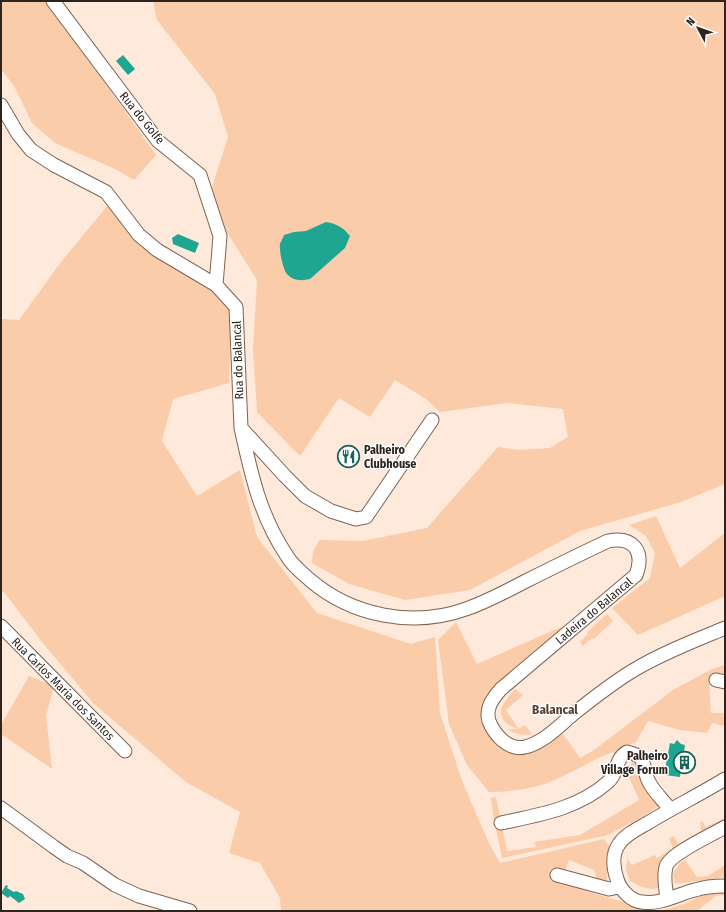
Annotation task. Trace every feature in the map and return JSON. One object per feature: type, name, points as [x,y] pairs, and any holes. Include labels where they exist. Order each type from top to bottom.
[{"type":"street","name":"Rua do Golfe","points":[[53,1],[158,141],[200,175],[220,236],[216,285]]},
{"type":"street","name":"Rua do Balancal","points":[[1,105],[18,134],[31,150],[67,172],[106,192],[139,235],[157,250],[216,285],[236,307],[241,428]]},
{"type":"street","points":[[241,428],[305,496],[331,511],[356,519],[366,517],[432,420]]},
{"type":"street","name":"Ladeira do Balancal","points":[[241,428],[255,490],[276,539],[288,558],[319,588],[354,607],[374,614],[417,619],[466,610],[608,541],[619,539],[624,540],[629,542],[637,550],[640,558],[640,566],[636,575],[501,689],[490,701],[488,718],[493,730],[502,740],[511,746],[524,748],[541,740],[594,697],[634,670],[674,649],[725,628]]},
{"type":"street","name":"Rua Carlos Maria dos Santos","points":[[1,626],[125,751]]},
{"type":"street","points":[[501,823],[558,810],[579,802],[604,786],[613,778],[620,757],[627,752],[633,753],[640,757],[649,783],[670,809]]},
{"type":"street","points":[[725,778],[701,794],[670,809],[632,832],[619,843],[614,854],[614,869],[619,887],[629,897],[641,902],[655,902],[696,889],[725,886]]},
{"type":"street","points":[[1,808],[54,847],[83,863],[114,885],[139,896],[190,911]]},
{"type":"street","points":[[667,899],[664,880],[666,866],[674,856],[725,827]]},
{"type":"street","points":[[557,875],[609,889],[619,887]]},
{"type":"shaded area","points":[[1,1],[47,1],[156,155],[134,180],[115,169],[55,143],[32,123],[14,86],[1,69]]},
{"type":"shaded area","points":[[153,1],[725,1],[725,484],[681,502],[580,531],[470,590],[405,600],[349,584],[312,563],[313,552],[319,540],[363,541],[427,528],[498,447],[518,450],[550,448],[568,437],[563,409],[507,403],[440,412],[426,399],[395,380],[370,417],[339,398],[300,456],[257,412],[253,350],[257,280],[223,226],[211,190],[228,137],[215,94],[157,20]]},
{"type":"shaded area","points":[[108,205],[132,237],[148,251],[212,284],[231,305],[229,383],[173,399],[162,441],[197,496],[240,470],[257,537],[317,613],[411,644],[435,637],[440,713],[462,781],[488,841],[500,863],[604,839],[611,849],[608,860],[607,881],[604,883],[597,880],[594,870],[569,860],[566,869],[550,870],[551,879],[568,882],[589,892],[620,901],[643,910],[642,911],[281,911],[280,898],[260,863],[229,853],[240,812],[186,782],[94,704],[42,642],[4,592],[1,591],[1,319],[19,320],[61,262]]},
{"type":"shaded area","points":[[656,516],[680,568],[725,533],[725,596],[638,635],[612,608],[650,578],[655,553],[646,536],[629,525]]},
{"type":"shaded area","points":[[607,614],[613,621],[594,639],[592,638],[583,646],[580,642],[588,634],[587,632]]},
{"type":"shaded area","points":[[456,622],[477,664],[570,623],[485,695],[482,724],[496,745],[519,752],[537,749],[563,734],[580,758],[594,750],[673,690],[712,669],[725,665],[725,675],[718,673],[709,678],[711,713],[725,713],[725,726],[712,723],[707,733],[680,730],[648,721],[636,742],[628,746],[617,760],[613,752],[536,787],[520,790],[489,792],[467,765],[449,724],[438,640]]},
{"type":"shaded area","points":[[29,676],[54,686],[46,716],[52,769],[1,734],[1,725]]},
{"type":"shaded area","points":[[515,689],[523,695],[506,710],[518,728],[510,726],[506,723],[501,713],[504,703]]},
{"type":"shaded area","points":[[525,725],[532,734],[525,735],[508,730],[520,728]]},
{"type":"shaded area","points":[[637,758],[661,804],[644,816],[608,835],[502,858],[491,798],[496,797],[507,851],[536,847],[534,842],[580,835],[639,800],[629,777],[632,761]]},
{"type":"shaded area","points":[[725,818],[725,824],[683,849],[660,887],[648,889],[630,881],[626,870],[628,852],[628,860],[632,865],[655,855],[657,858],[673,848],[669,838],[674,836],[678,844],[698,835],[701,831],[700,823],[702,821],[706,827]]},
{"type":"shaded area","points":[[685,860],[697,877],[708,876],[725,865],[725,877],[675,884],[673,874],[680,863]]},
{"type":"shaded area","points":[[725,892],[725,895],[716,896],[697,911],[660,911],[684,904],[701,896]]},
{"type":"water","points":[[123,55],[135,69],[128,75],[116,61]]},
{"type":"water","points":[[326,222],[340,226],[350,236],[345,248],[310,279],[301,280],[292,278],[286,272],[281,255],[280,244],[284,235],[306,231]]},
{"type":"water","points":[[178,234],[199,243],[195,253],[173,244],[172,238]]},
{"type":"water","points":[[677,740],[681,744],[685,745],[680,777],[664,775],[670,743],[674,744]]},
{"type":"water","points":[[6,885],[8,886],[7,888],[14,892],[16,891],[23,894],[25,899],[19,903],[10,896],[8,898],[1,893]]},
{"type":"place","name":"Palheiro Clubhouse","points":[[348,457]]},
{"type":"place","name":"Palheiro Village Forum","points":[[684,763]]},
{"type":"district","name":"Balancal","points":[[555,709]]}]
